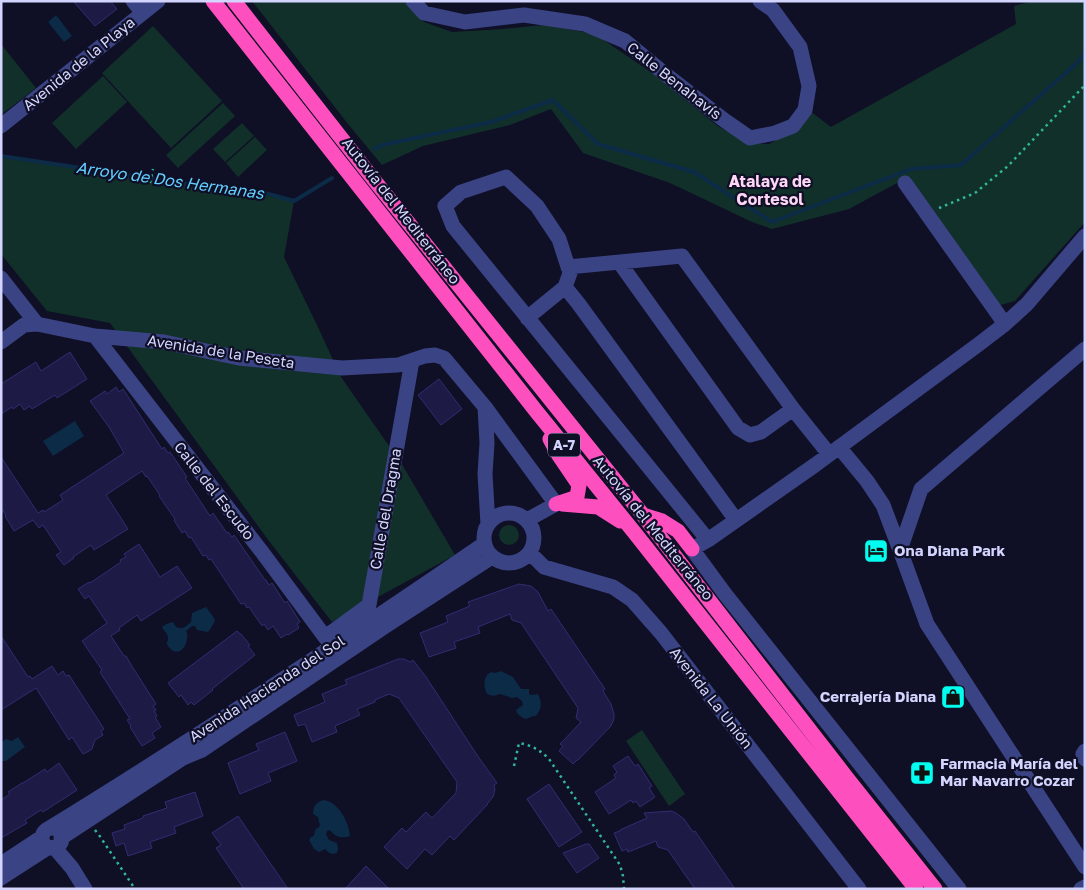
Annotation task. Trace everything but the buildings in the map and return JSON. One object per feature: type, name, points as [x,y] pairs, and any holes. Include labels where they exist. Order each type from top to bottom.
[{"type":"highway","name":"Autovía del Mediterráneo","points":[[213,1],[916,889]]},
{"type":"highway","name":"Autovía del Mediterráneo","points":[[234,1],[378,185],[643,515],[935,889]]},
{"type":"highway","points":[[536,411],[558,454],[579,485],[576,497],[556,504]]},
{"type":"highway","points":[[556,504],[598,507],[617,518],[634,532]]},
{"type":"highway","points":[[643,515],[662,522],[678,531],[692,549]]},
{"type":"street","points":[[133,1],[143,13]]},
{"type":"street","name":"Avenida de la Playa","points":[[1,126],[158,1]]},
{"type":"street","name":"Calle Benahavís","points":[[413,1],[424,13],[465,22],[524,15],[585,24],[625,41],[724,120],[750,138],[775,133],[793,126],[805,110],[809,86],[800,46],[773,10],[760,1]]},
{"type":"street","points":[[527,318],[565,287],[570,273],[559,239],[537,206],[506,177],[461,192],[445,206],[453,226],[527,318],[708,540]]},
{"type":"street","points":[[905,183],[1005,324]]},
{"type":"street","points":[[959,889],[725,594],[692,549],[708,540],[834,451],[1005,324],[1027,304],[1085,236]]},
{"type":"street","points":[[568,267],[682,256],[793,410],[867,481],[883,505],[927,624],[1085,867]]},
{"type":"street","points":[[619,262],[738,428],[750,435],[760,432],[793,410]]},
{"type":"street","points":[[1,278],[37,324]]},
{"type":"street","points":[[565,287],[736,520]]},
{"type":"street","points":[[1,342],[24,325],[37,324]]},
{"type":"street","name":"Avenida de la Peseta","points":[[37,324],[95,336],[164,342],[239,358],[342,368],[398,365],[435,355],[444,358],[485,407],[556,504]]},
{"type":"street","name":"Calle del Escudo","points":[[95,336],[329,641]]},
{"type":"street","points":[[900,550],[921,489],[1085,349]]},
{"type":"street","name":"Calle del Dragma","points":[[329,641],[369,605],[412,361]]},
{"type":"street","points":[[485,407],[487,443],[485,474],[488,524],[484,544],[492,557],[505,563],[519,562],[530,553],[535,540],[532,526],[522,516],[507,513],[493,519],[488,524]]},
{"type":"street","points":[[527,520],[556,504]]},
{"type":"street","name":"Avenida Hacienda del Sol","points":[[1,878],[51,840],[230,714],[329,641],[484,544]]},
{"type":"street","name":"Avenida La Unión","points":[[530,553],[544,567],[613,587],[632,600],[660,633],[859,889]]},
{"type":"street","name":"Avenida Hacienda del Sol","points":[[1,864],[87,821],[183,758],[202,750],[387,625],[492,557]]},
{"type":"street","points":[[1085,751],[1083,754],[1085,759]]},
{"type":"street","points":[[51,840],[85,889]]},
{"type":"street","points":[[1081,889],[1085,887]]},
{"type":"path","points":[[926,213],[975,193],[1008,166],[1085,85]]},
{"type":"path","points":[[150,183],[154,170]]},
{"type":"path","points":[[514,766],[519,743],[536,748],[549,759],[620,865],[624,889]]},
{"type":"path","points":[[87,821],[99,835],[134,889]]},
{"type":"green space","points":[[252,1],[405,1],[424,22],[452,32],[544,25],[595,34],[652,73],[719,127],[749,143],[769,144],[792,131],[810,111],[831,127],[1016,24],[1014,6],[1032,1],[1085,1],[1085,222],[1015,301],[997,306],[908,177],[849,209],[772,229],[752,222],[670,183],[583,153],[551,109],[510,125],[423,146],[382,165]]},
{"type":"green space","points":[[153,26],[222,101],[171,148],[102,73]]},
{"type":"green space","points":[[1,44],[36,88],[1,115]]},
{"type":"green space","points":[[103,76],[127,102],[76,149],[52,123]]},
{"type":"green space","points":[[223,103],[235,116],[178,168],[166,155]]},
{"type":"green space","points":[[242,123],[254,136],[225,162],[213,149]]},
{"type":"green space","points":[[255,137],[267,150],[238,177],[226,163]]},
{"type":"green space","points":[[1,156],[181,183],[258,191],[294,201],[284,257],[341,377],[403,466],[455,555],[332,622],[269,541],[110,323],[47,311],[1,254]]},
{"type":"green space","points":[[505,525],[513,525],[519,531],[519,539],[513,545],[505,545],[499,539],[499,531]]},
{"type":"green space","points":[[642,730],[685,794],[669,806],[626,741]]},
{"type":"water","points":[[56,15],[72,36],[64,42],[48,22]]},
{"type":"water","points":[[75,421],[84,436],[53,456],[43,441]]},
{"type":"water","points":[[206,607],[215,621],[209,631],[197,630],[195,626],[192,626],[186,631],[187,638],[183,649],[177,652],[171,650],[167,643],[167,635],[162,627],[173,622],[176,627],[184,627],[191,622],[192,613]]},
{"type":"water","points":[[501,671],[513,677],[521,689],[529,689],[529,694],[538,694],[541,705],[536,716],[525,719],[517,713],[516,710],[523,705],[522,701],[517,697],[487,694],[484,685],[486,676],[491,672]]},
{"type":"water","points":[[18,737],[25,747],[6,761],[2,761],[1,742],[6,739],[12,741]]},
{"type":"water","points":[[323,800],[338,808],[349,830],[350,836],[344,837],[336,836],[330,830],[327,831],[326,834],[329,840],[337,843],[338,849],[335,854],[325,849],[319,852],[314,849],[309,840],[320,826],[318,817],[313,814],[314,807]]},
{"type":"waterway","name":"Arroyo de Dos Hermanas","points":[[374,149],[382,145],[491,122],[553,100],[598,144],[694,172],[772,222],[911,169],[961,165],[1077,63],[1085,53]]},
{"type":"waterway","name":"Arroyo de Dos Hermanas","points":[[1,156],[181,183],[258,191],[294,201],[332,178]]},
{"type":"place","name":"Ona Diana Park","points":[[876,551]]},
{"type":"place","name":"Cerrajería Diana","points":[[953,697]]},
{"type":"place","name":"Farmacia María del Mar Navarro Cozar","points":[[922,773]]},
{"type":"district","name":"Atalaya de Cortesol","points":[[770,190]]}]
